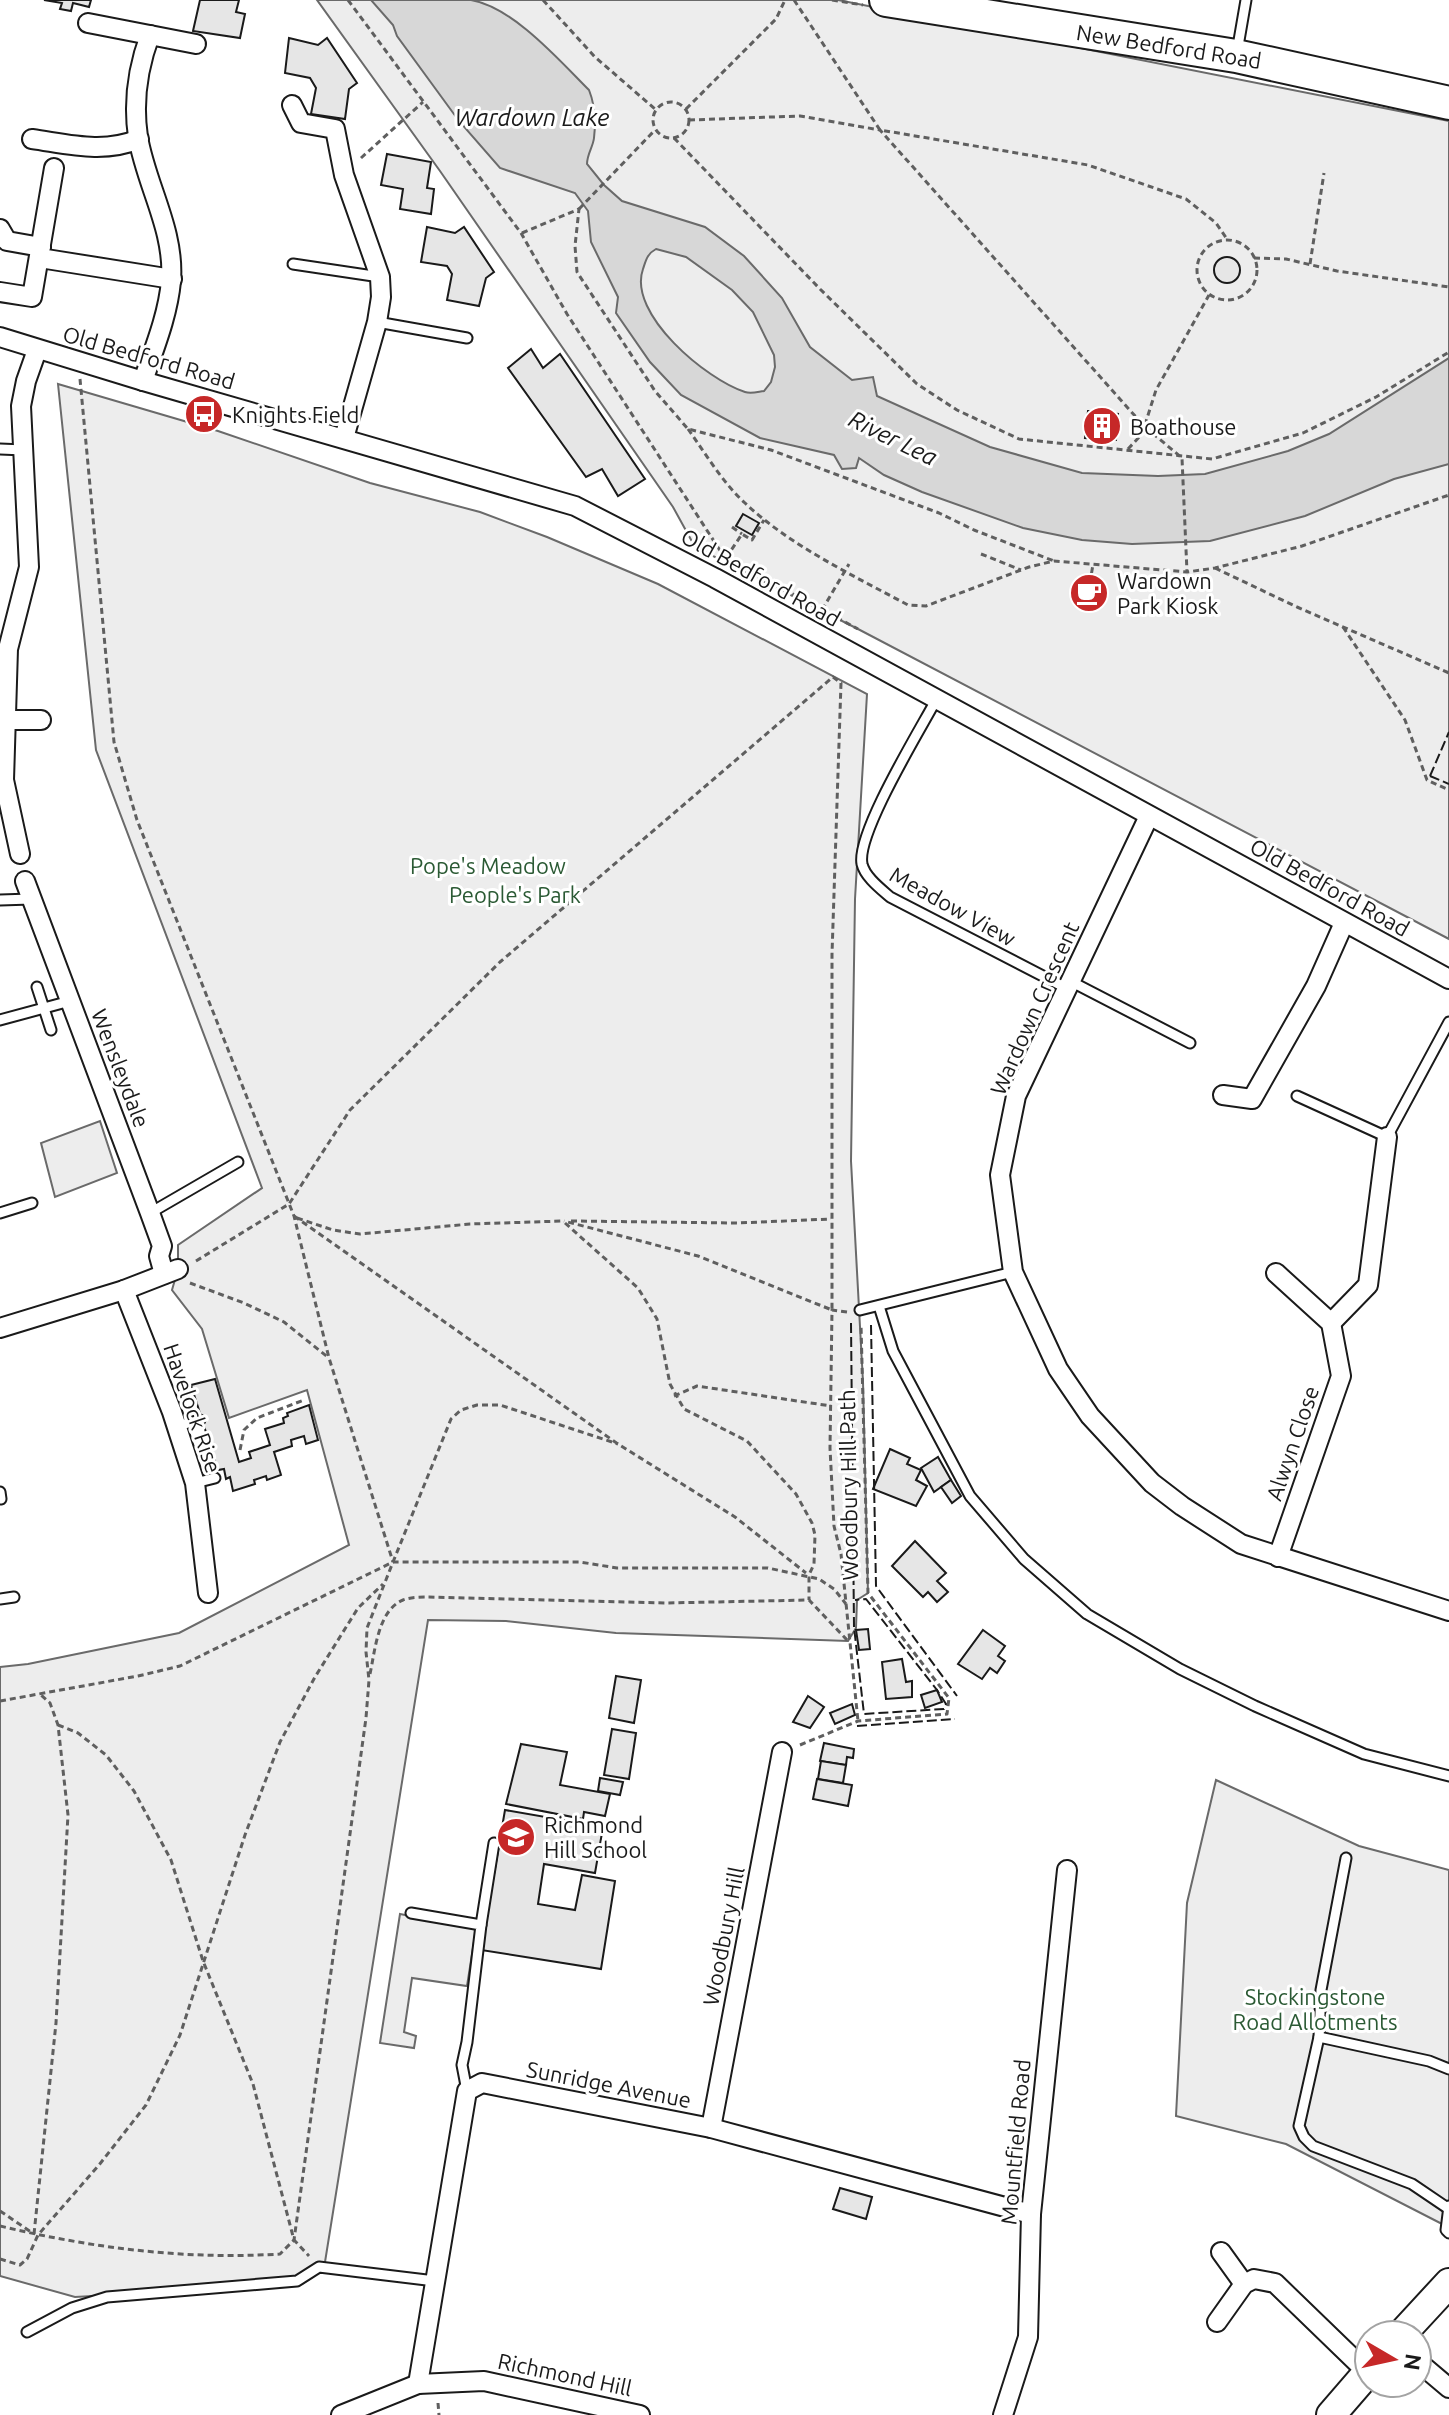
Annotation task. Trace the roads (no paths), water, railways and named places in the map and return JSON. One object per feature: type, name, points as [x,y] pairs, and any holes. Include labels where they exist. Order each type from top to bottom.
[{"type":"highway","name":"New Bedford Road","points":[[886,0],[1236,56],[1449,103]]},
{"type":"main road","points":[[1416,2319],[1449,2283]]},
{"type":"main road","points":[[1331,2415],[1353,2389]]},
{"type":"street","points":[[88,23],[196,44]]},
{"type":"street","points":[[143,381],[162,325],[172,279],[165,223],[139,139],[136,109],[143,52],[150,35]]},
{"type":"street","points":[[292,105],[301,123],[335,129],[344,175],[380,277],[377,322],[344,438]]},
{"type":"street","points":[[32,139],[95,148],[124,145],[139,139]]},
{"type":"street","points":[[0,292],[32,297],[54,168]]},
{"type":"street","points":[[0,229],[7,241],[41,252],[172,279]]},
{"type":"street","name":"Old Bedford Road","points":[[0,337],[575,506],[1449,979]]},
{"type":"street","points":[[20,854],[4,780],[5,720],[8,649],[29,567],[21,406],[37,350]]},
{"type":"street","points":[[5,720],[41,720]]},
{"type":"street","name":"Wardown Crescent","points":[[1149,816],[1016,1096],[1000,1175],[1013,1272],[1058,1369],[1090,1416],[1152,1483],[1241,1544],[1449,1611]]},
{"type":"street","name":"Wensleydale","points":[[28,890],[70,1001],[115,1143],[150,1213],[162,1246],[159,1256],[171,1272],[124,1290]]},
{"type":"street","points":[[1223,1095],[1252,1099],[1316,986],[1344,923]]},
{"type":"street","points":[[1276,1273],[1331,1323],[1368,1285],[1387,1137]]},
{"type":"street","points":[[0,1328],[124,1290]]},
{"type":"street","name":"Havelock Rise","points":[[124,1290],[166,1386],[195,1483],[208,1593]]},
{"type":"street","name":"Alwyn Close","points":[[1278,1557],[1341,1376],[1331,1323]]},
{"type":"street","name":"Woodbury Hill","points":[[711,2128],[782,1752]]},
{"type":"street","name":"Mountfield Road","points":[[1003,2415],[1028,2337],[1031,2214],[1067,1870]]},
{"type":"street","name":"Sunridge Avenue","points":[[467,2091],[482,2083],[711,2128],[1031,2214]]},
{"type":"street","points":[[418,2384],[467,2091]]},
{"type":"street","points":[[1221,2252],[1244,2284]]},
{"type":"street","points":[[1217,2322],[1244,2284],[1254,2279],[1275,2283],[1353,2358]]},
{"type":"street","points":[[1433,2374],[1449,2388]]},
{"type":"street","name":"Richmond Hill","points":[[341,2415],[418,2384],[484,2381],[640,2415]]},
{"type":"lane","points":[[1236,56],[1246,0]]},
{"type":"lane","points":[[293,264],[380,277]]},
{"type":"lane","points":[[377,322],[467,338]]},
{"type":"lane","points":[[0,449],[24,450]]},
{"type":"lane","name":"Meadow View","points":[[936,700],[879,806],[864,846],[862,865],[874,883],[890,897],[1070,985]]},
{"type":"lane","points":[[0,900],[28,890]]},
{"type":"lane","points":[[1070,985],[1190,1043]]},
{"type":"lane","points":[[37,987],[51,1030]]},
{"type":"lane","points":[[0,1020],[70,1001]]},
{"type":"lane","points":[[1297,1096],[1387,1137],[1449,1022]]},
{"type":"lane","points":[[150,1213],[238,1162]]},
{"type":"lane","points":[[0,1213],[32,1203]]},
{"type":"lane","points":[[860,1310],[1013,1272]]},
{"type":"lane","points":[[879,1306],[893,1351],[970,1496],[1024,1559],[1087,1614],[1180,1669],[1255,1706],[1364,1754],[1449,1776]]},
{"type":"lane","points":[[177,1426],[200,1420]]},
{"type":"lane","points":[[195,1483],[215,1478]]},
{"type":"lane","points":[[0,1599],[14,1597]]},
{"type":"lane","points":[[467,2091],[462,2065],[494,1843]]},
{"type":"lane","points":[[1346,1858],[1321,1990],[1319,2037],[1299,2126],[1313,2146],[1412,2184],[1449,2207],[1446,2230],[1449,2233]]},
{"type":"lane","points":[[411,1913],[481,1925]]},
{"type":"lane","points":[[1319,2037],[1429,2061],[1449,2069]]},
{"type":"lane","points":[[27,2332],[72,2308],[107,2297],[297,2281],[319,2267],[435,2281]]},
{"type":"water","name":"Wardown Lake","points":[[371,0],[471,0],[503,13],[519,24],[589,90],[595,125],[587,164],[604,185],[622,201],[705,227],[744,256],[782,298],[810,347],[852,380],[873,377],[877,396],[990,447],[1082,473],[1205,474],[1288,451],[1329,434],[1449,358],[1449,464],[1394,479],[1305,516],[1210,541],[1132,544],[1082,540],[1023,528],[922,492],[884,475],[859,458],[856,468],[842,469],[834,455],[760,438],[681,395],[650,362],[616,313],[618,297],[591,242],[588,211],[575,193],[500,168],[459,121],[397,36],[393,25]],"holes":[[[656,249],[686,257],[732,290],[753,312],[774,355],[771,382],[764,391],[745,392],[711,374],[692,360],[658,325],[641,287],[643,269],[649,255]]]},
{"type":"place","name":"Knights Field","points":[[204,414]]},
{"type":"place","name":"Boathouse","points":[[1102,426]]},
{"type":"place","name":"Wardown Park Kiosk","points":[[1089,593]]},
{"type":"place","name":"Richmond Hill School","points":[[516,1837]]},
{"type":"water label","name":"River Lea","points":[[893,438]]},
{"type":"park label","name":"Pope's Meadow","points":[[488,865]]},
{"type":"park label","name":"People's Park","points":[[515,894]]},
{"type":"park label","name":"Stockingstone Road Allotments","points":[[1315,2008]]}]
